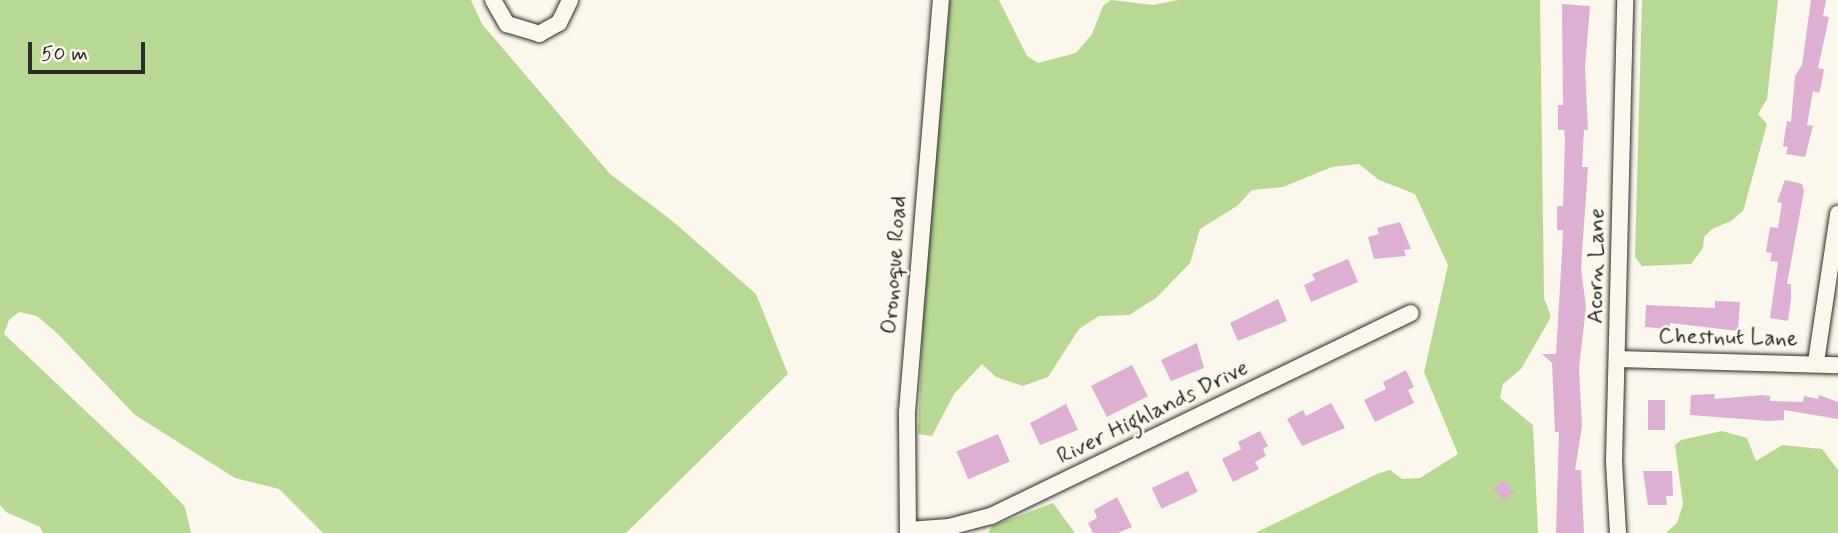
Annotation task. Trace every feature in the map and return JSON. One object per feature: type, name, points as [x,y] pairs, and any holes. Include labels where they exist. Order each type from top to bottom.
[{"type":"street","points":[[493,0],[508,24],[539,34],[559,23],[570,0]]},
{"type":"street","name":"Oronoque Road","points":[[908,532],[907,412],[941,0]]},
{"type":"street","name":"Acorn Lane","points":[[1618,533],[1617,359],[1625,0]]},
{"type":"street","points":[[1816,362],[1838,214]]},
{"type":"street","name":"River Highlands Drive","points":[[908,532],[949,527],[1002,511],[1411,313]]},
{"type":"street","name":"Chestnut Lane","points":[[1617,359],[1816,362],[1838,365]]},
{"type":"green space","points":[[0,0],[471,0],[482,24],[610,174],[670,219],[756,294],[788,374],[626,533],[323,533],[279,489],[235,478],[135,415],[57,333],[37,316],[19,312],[9,320],[4,334],[185,507],[191,533],[43,533],[40,527],[6,512],[0,505]]},
{"type":"green space","points":[[950,0],[999,0],[1027,56],[1038,63],[1076,53],[1092,34],[1103,6],[1111,0],[1153,5],[1179,0],[1540,0],[1544,298],[1551,317],[1521,369],[1503,384],[1500,398],[1533,425],[1538,533],[1255,533],[1377,474],[1390,470],[1402,479],[1420,478],[1458,454],[1424,372],[1448,265],[1415,194],[1379,180],[1359,164],[1332,167],[1283,187],[1252,190],[1237,206],[1200,229],[1190,263],[1156,298],[1129,315],[1099,316],[1079,329],[1048,377],[1023,386],[996,377],[982,364],[954,394],[932,436],[918,434],[925,268]]},
{"type":"green space","points":[[1642,0],[1778,0],[1767,99],[1758,114],[1767,124],[1743,211],[1731,221],[1712,229],[1704,237],[1703,248],[1691,264],[1642,266],[1635,257]]},
{"type":"green space","points":[[1722,431],[1747,438],[1756,461],[1782,445],[1822,449],[1838,470],[1838,533],[1666,533],[1677,523],[1683,504],[1675,445],[1681,440]]},
{"type":"green space","points":[[1053,503],[1075,533],[988,533],[992,526]]},
{"type":"building","points":[[1811,0],[1826,0],[1823,16],[1829,17],[1818,68],[1824,69],[1819,93],[1813,91],[1807,125],[1813,126],[1805,157],[1786,154],[1788,147],[1783,146],[1787,121],[1791,122],[1795,76],[1802,65]]},
{"type":"building","points":[[1562,4],[1590,6],[1585,68],[1588,130],[1584,130],[1582,167],[1588,167],[1581,268],[1586,307],[1579,368],[1582,426],[1575,470],[1581,470],[1584,533],[1556,533],[1559,432],[1555,432],[1552,363],[1542,354],[1556,354],[1562,254],[1563,230],[1557,230],[1557,206],[1563,206],[1565,139],[1564,130],[1558,130],[1558,105],[1563,105]]},
{"type":"building","points":[[1785,180],[1802,184],[1804,191],[1787,284],[1791,284],[1788,321],[1770,318],[1778,262],[1770,261],[1772,253],[1766,252],[1770,227],[1778,228],[1782,203],[1777,202]]},
{"type":"building","points":[[1400,222],[1411,249],[1404,250],[1406,256],[1374,259],[1368,237],[1379,234],[1377,228]]},
{"type":"building","points":[[1348,259],[1358,282],[1311,302],[1304,285],[1315,280],[1312,274]]},
{"type":"building","points":[[1278,299],[1287,321],[1238,341],[1230,323]]},
{"type":"building","points":[[1715,301],[1740,302],[1738,331],[1670,323],[1670,329],[1645,327],[1646,305],[1715,308]]},
{"type":"building","points":[[1197,343],[1204,368],[1171,381],[1161,360]]},
{"type":"building","points":[[1132,365],[1148,396],[1107,417],[1091,386]]},
{"type":"building","points":[[1406,370],[1414,387],[1408,390],[1414,403],[1375,422],[1364,400],[1386,389],[1383,382]]},
{"type":"building","points":[[1715,394],[1714,399],[1763,395],[1770,396],[1770,401],[1803,402],[1804,396],[1818,399],[1819,395],[1838,402],[1838,419],[1784,410],[1784,420],[1769,421],[1690,415],[1691,395]]},
{"type":"building","points":[[1648,400],[1665,400],[1665,430],[1648,430]]},
{"type":"building","points":[[1331,403],[1345,428],[1302,446],[1287,419],[1303,410],[1306,416]]},
{"type":"building","points":[[1066,404],[1078,430],[1040,445],[1030,423]]},
{"type":"building","points":[[1260,431],[1268,446],[1263,449],[1266,456],[1255,462],[1259,469],[1233,482],[1222,459],[1241,449],[1238,442]]},
{"type":"building","points":[[998,434],[1010,462],[968,479],[957,452]]},
{"type":"building","points":[[1188,471],[1198,492],[1161,509],[1152,488]]},
{"type":"building","points":[[1643,471],[1672,471],[1673,496],[1666,496],[1667,505],[1648,505]]},
{"type":"building","points":[[1504,480],[1514,493],[1504,501],[1494,488]]},
{"type":"building","points":[[1117,497],[1132,527],[1118,533],[1093,533],[1088,523],[1097,518],[1094,510]]}]
